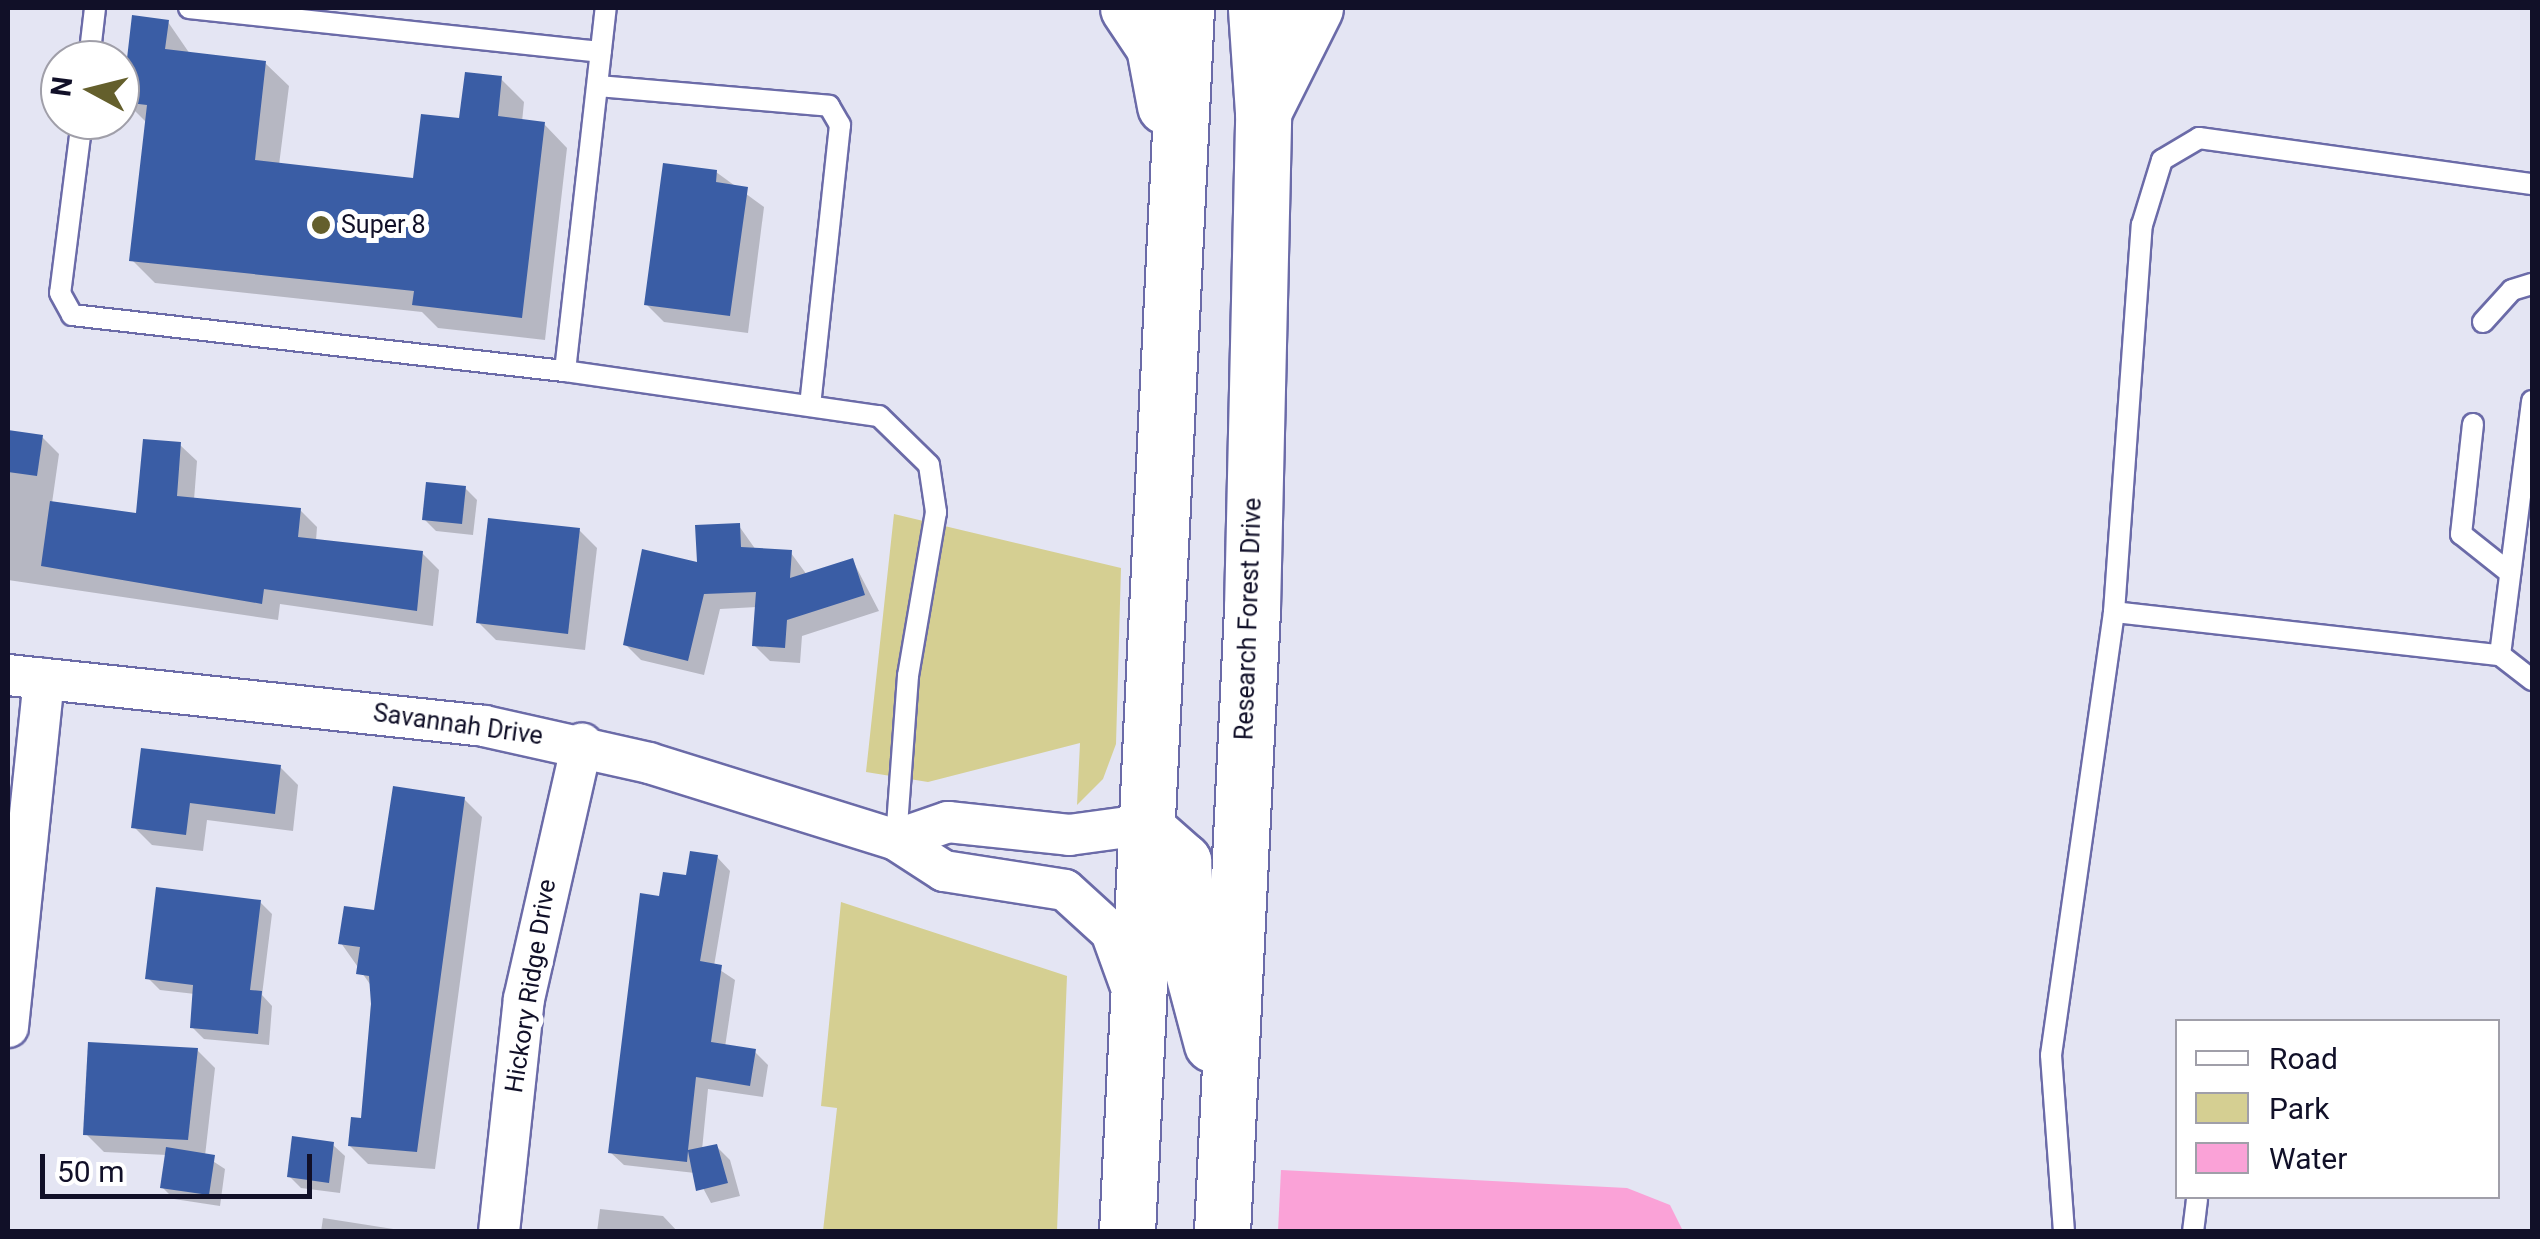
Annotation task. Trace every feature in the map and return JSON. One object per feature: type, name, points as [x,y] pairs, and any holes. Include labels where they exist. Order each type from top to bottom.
[{"type":"main road","points":[[1128,8],[1154,47],[1176,170]]},
{"type":"main road","points":[[1128,1232],[1142,825],[1186,8]]},
{"type":"main road","name":"Research Forest Drive","points":[[1222,1232],[1225,1090],[1252,609],[1263,112],[1256,8]]},
{"type":"main road","points":[[1263,112],[1314,8]]},
{"type":"main road","points":[[1142,825],[1183,862],[1188,954],[1225,1090]]},
{"type":"street","points":[[8,1027],[26,677]]},
{"type":"street","name":"Savannah Drive","points":[[26,677],[395,714],[582,744],[896,840],[944,871],[1065,890],[1111,932],[1136,1000]]},
{"type":"street","name":"Hickory Ridge Drive","points":[[499,1232],[524,999],[582,744]]},
{"type":"street","points":[[896,840],[948,822],[1068,835],[1142,825]]},
{"type":"lane","points":[[92,40],[96,8]]},
{"type":"lane","points":[[188,8],[601,52]]},
{"type":"lane","points":[[565,372],[606,8]]},
{"type":"lane","points":[[598,86],[828,106],[840,125],[810,404]]},
{"type":"lane","points":[[2064,1232],[2050,1055],[2114,612],[2142,225],[2162,160],[2199,138],[2532,184]]},
{"type":"lane","points":[[79,140],[60,293],[72,315],[565,372],[878,416],[929,465],[936,512],[908,676],[896,840]]},
{"type":"lane","points":[[2483,322],[2512,290],[2532,284]]},
{"type":"lane","points":[[2500,655],[2530,444],[2532,401]]},
{"type":"lane","points":[[2473,424],[2461,534],[2510,574]]},
{"type":"lane","points":[[2114,612],[2500,655],[2532,680]]},
{"type":"lane","points":[[2193,1232],[2197,1199]]},
{"type":"green space","points":[[894,514],[1121,568],[1116,744],[1103,779],[1077,805],[1080,743],[928,782],[866,772]]},
{"type":"green space","points":[[841,902],[1067,976],[1057,1231],[823,1231],[837,1108],[821,1106]]},
{"type":"water","points":[[1281,1170],[1627,1188],[1670,1205],[1683,1231],[1278,1231]]},
{"type":"building","points":[[132,15],[169,20],[165,49],[266,61],[255,160],[413,178],[421,114],[459,118],[465,72],[502,76],[498,116],[545,122],[522,318],[412,305],[414,291],[129,261],[147,105],[140,104],[140,40],[129,40]]},
{"type":"building","points":[[663,163],[717,170],[716,182],[748,187],[730,316],[644,305]]},
{"type":"building","points":[[8,430],[43,435],[37,476],[8,472]]},
{"type":"building","points":[[143,439],[181,442],[177,496],[301,508],[298,537],[423,551],[417,611],[264,589],[262,604],[41,566],[50,501],[136,513]]},
{"type":"building","points":[[426,482],[466,486],[462,524],[422,520]]},
{"type":"building","points":[[488,518],[580,528],[568,634],[476,623]]},
{"type":"building","points":[[740,523],[741,547],[792,550],[790,578],[853,558],[865,595],[787,620],[785,648],[752,646],[756,592],[704,594],[688,661],[623,645],[642,549],[697,562],[695,525]]},
{"type":"building","points":[[141,748],[281,765],[275,814],[190,803],[186,835],[131,828]]},
{"type":"building","points":[[393,786],[465,797],[417,1152],[348,1146],[351,1117],[361,1118],[371,1004],[369,976],[356,974],[360,947],[338,944],[344,906],[374,910]]},
{"type":"building","points":[[690,851],[718,855],[700,961],[722,965],[711,1042],[756,1049],[750,1086],[696,1077],[688,1150],[717,1144],[728,1183],[696,1191],[688,1151],[687,1162],[608,1153],[640,893],[659,896],[663,872],[686,875]]},
{"type":"building","points":[[156,887],[261,900],[250,990],[262,991],[258,1034],[190,1028],[193,985],[145,979]]},
{"type":"building","points":[[88,1042],[198,1048],[188,1140],[83,1135]]},
{"type":"building","points":[[292,1136],[334,1142],[329,1183],[287,1177]]},
{"type":"building","points":[[166,1147],[215,1155],[209,1195],[160,1188]]},
{"type":"place","name":"Super 8","points":[[321,225]]}]
